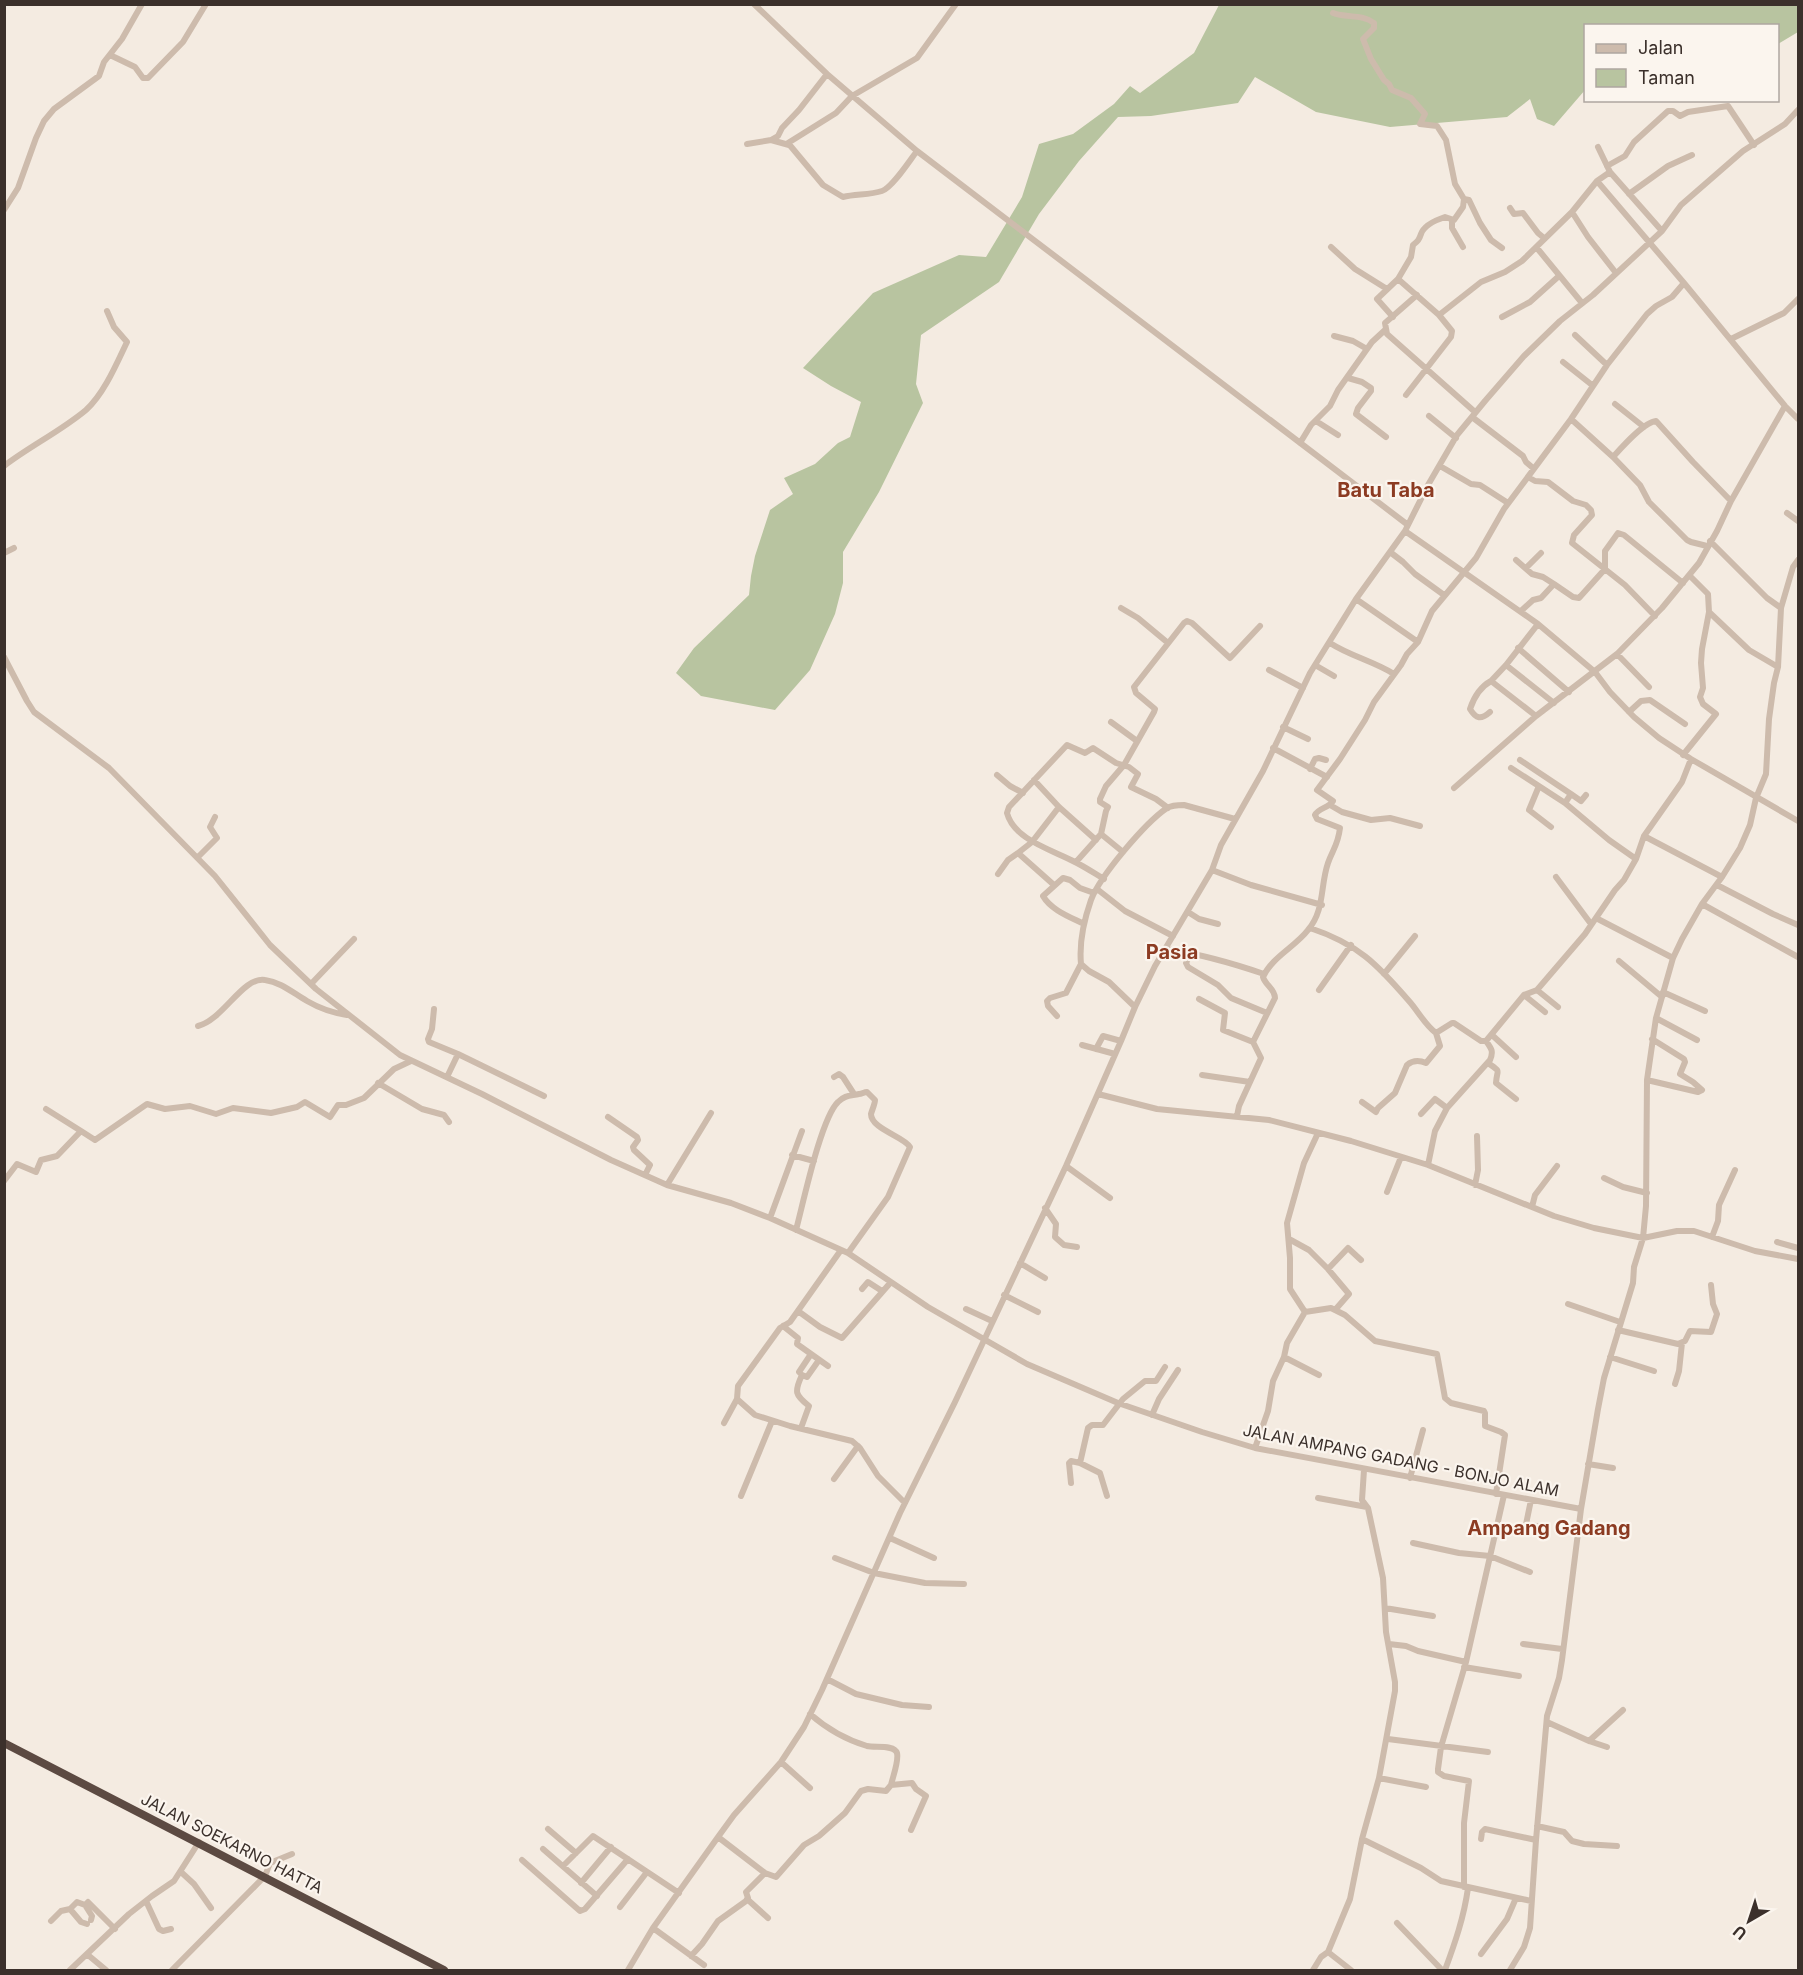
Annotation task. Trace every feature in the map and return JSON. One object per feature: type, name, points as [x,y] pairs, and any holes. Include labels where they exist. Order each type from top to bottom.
[{"type":"highway","name":"JALAN SOEKARNO HATTA","points":[[4,1743],[265,1876],[444,1971]]},
{"type":"street","points":[[4,210],[18,188],[44,121],[54,109],[99,76],[104,62],[122,39],[142,4]]},
{"type":"street","points":[[110,55],[135,67],[143,78],[148,78],[183,42],[206,4]]},
{"type":"street","points":[[754,4],[827,74],[917,151],[1300,443],[1463,573],[1538,624],[1595,672],[1629,712],[1659,738],[1683,755],[1798,821]]},
{"type":"street","points":[[789,145],[793,139],[836,113],[852,96],[917,58],[956,4]]},
{"type":"street","points":[[1333,13],[1352,15],[1374,23],[1374,28],[1364,37],[1363,41],[1371,59],[1392,90],[1413,99],[1425,115],[1420,124],[1437,126],[1445,138],[1455,184],[1464,199],[1469,200],[1491,240],[1502,248]]},
{"type":"street","points":[[747,144],[771,140],[778,136],[782,128],[827,74]]},
{"type":"street","points":[[1439,315],[1481,282],[1504,272],[1537,248],[1544,238],[1572,212],[1597,181],[1624,156],[1634,142],[1668,111],[1673,111],[1680,116],[1729,106],[1734,102]]},
{"type":"street","points":[[1729,106],[1754,145]]},
{"type":"street","points":[[628,1971],[653,1928],[718,1837],[781,1762],[810,1714],[905,1503],[933,1449],[1066,1166],[1155,966],[1212,870],[1221,845],[1263,771],[1315,665],[1356,599],[1406,528],[1450,445],[1524,356],[1662,231],[1681,205],[1743,151],[1785,124],[1798,110]]},
{"type":"street","points":[[771,140],[789,145],[823,185],[843,197],[885,190],[917,151]]},
{"type":"street","points":[[1598,147],[1609,169],[1662,231]]},
{"type":"street","points":[[1629,194],[1668,166],[1692,155]]},
{"type":"street","points":[[1597,181],[1798,419]]},
{"type":"street","points":[[1463,247],[1452,228],[1452,221],[1459,213],[1464,199]]},
{"type":"street","points":[[1510,208],[1514,214],[1523,213],[1544,238]]},
{"type":"street","points":[[1572,212],[1616,273]]},
{"type":"street","points":[[1393,318],[1377,298],[1398,279],[1411,257],[1413,245],[1419,241],[1423,230],[1430,223],[1445,217],[1452,221]]},
{"type":"street","points":[[1331,247],[1355,269],[1387,289]]},
{"type":"street","points":[[1537,248],[1582,303]]},
{"type":"street","points":[[1502,317],[1530,302],[1559,276]]},
{"type":"street","points":[[1398,279],[1439,315],[1452,331],[1451,337],[1406,395]]},
{"type":"street","points":[[1253,1042],[1275,995],[1263,980],[1264,974],[1310,928],[1322,905],[1328,864],[1338,843],[1340,828],[1317,819],[1315,813],[1333,801],[1317,790],[1365,720],[1374,702],[1418,642],[1432,611],[1476,558],[1498,517],[1571,419],[1607,364],[1647,314],[1672,297],[1684,283]]},
{"type":"street","points":[[1417,295],[1385,323],[1385,330],[1389,337],[1474,415],[1523,456],[1533,468]]},
{"type":"street","points":[[1731,339],[1784,313],[1798,299]]},
{"type":"street","points":[[4,466],[86,409],[100,393],[127,342],[114,327],[107,311]]},
{"type":"street","points":[[1300,443],[1330,406],[1366,349],[1385,330]]},
{"type":"street","points":[[1575,334],[1607,364]]},
{"type":"street","points":[[1334,336],[1353,341],[1366,349]]},
{"type":"street","points":[[1563,362],[1592,385]]},
{"type":"street","points":[[1348,378],[1362,382],[1371,388],[1356,414],[1386,437]]},
{"type":"street","points":[[1615,404],[1644,427]]},
{"type":"street","points":[[1454,788],[1536,716],[1617,654],[1690,576],[1718,531],[1731,501],[1785,406]]},
{"type":"street","points":[[1429,416],[1456,438]]},
{"type":"street","points":[[1571,419],[1640,485],[1649,502],[1687,540],[1709,544],[1767,598],[1781,608]]},
{"type":"street","points":[[1316,421],[1338,435]]},
{"type":"street","points":[[1613,457],[1644,427],[1656,421],[1731,501]]},
{"type":"street","points":[[1440,466],[1471,484],[1480,485],[1508,503]]},
{"type":"street","points":[[1528,477],[1535,481],[1548,482],[1573,501],[1586,505],[1591,510],[1592,515],[1574,535],[1572,542],[1625,585],[1655,616]]},
{"type":"street","points":[[1787,513],[1798,521]]},
{"type":"street","points":[[1516,560],[1532,574],[1543,577],[1573,597],[1579,598],[1605,569],[1605,551],[1615,535],[1621,534],[1683,583]]},
{"type":"street","points":[[4,553],[14,548]]},
{"type":"street","points":[[1390,552],[1444,595]]},
{"type":"street","points":[[1526,568],[1541,553]]},
{"type":"street","points":[[1510,1971],[1527,1938],[1531,1922],[1546,1722],[1559,1678],[1588,1464],[1600,1398],[1633,1283],[1634,1267],[1643,1238],[1647,1192],[1647,1080],[1656,1018],[1673,958],[1702,904],[1740,848],[1750,825],[1756,798],[1766,774],[1768,719],[1778,667],[1781,608],[1793,567],[1798,560]]},
{"type":"street","points":[[1683,755],[1716,714],[1703,704],[1700,697],[1703,687],[1702,656],[1709,612],[1708,594],[1690,576]]},
{"type":"street","points":[[1521,611],[1533,600],[1541,598],[1554,584]]},
{"type":"street","points":[[1356,599],[1418,642]]},
{"type":"street","points":[[1121,608],[1138,618],[1168,643]]},
{"type":"street","points":[[1709,612],[1749,650],[1778,667]]},
{"type":"street","points":[[1076,862],[1101,834],[1108,807],[1100,799],[1106,786],[1124,765],[1155,709],[1136,693],[1134,687],[1168,643],[1184,623],[1190,621],[1230,658],[1260,626]]},
{"type":"street","points":[[1490,712],[1482,718],[1474,716],[1470,709],[1474,698],[1485,684],[1491,681],[1506,665],[1538,624]]},
{"type":"street","points":[[1330,643],[1350,655],[1379,664],[1394,674]]},
{"type":"street","points":[[1518,648],[1569,692]]},
{"type":"street","points":[[1617,654],[1649,687]]},
{"type":"street","name":"JALAN AMPANG GADANG - BONJO ALAM","points":[[4,657],[34,712],[109,768],[198,857],[270,945],[311,984],[394,1052],[611,1160],[667,1185],[731,1203],[848,1253],[983,1341],[1036,1368],[1118,1403],[1255,1448],[1581,1509]]},
{"type":"street","points":[[1315,665],[1334,676]]},
{"type":"street","points":[[1506,665],[1554,703]]},
{"type":"street","points":[[1269,670],[1303,688]]},
{"type":"street","points":[[1491,681],[1536,716]]},
{"type":"street","points":[[1629,712],[1641,701],[1650,700],[1685,724]]},
{"type":"street","points":[[1112,722],[1137,741]]},
{"type":"street","points":[[1283,727],[1308,740]]},
{"type":"street","points":[[1104,879],[1076,862],[1032,842],[1007,816],[1008,810],[1034,780],[1067,745],[1085,753],[1093,748],[1138,774],[1131,788],[1156,799],[1168,808]]},
{"type":"street","points":[[1273,748],[1327,777]]},
{"type":"street","points":[[1310,769],[1315,759],[1326,760]]},
{"type":"street","points":[[1486,1041],[1524,995],[1537,990],[1585,934],[1636,859],[1644,836],[1677,792],[1691,759]]},
{"type":"street","points":[[1520,760],[1581,801],[1586,795]]},
{"type":"street","points":[[1511,768],[1565,803],[1608,840],[1636,859]]},
{"type":"street","points":[[997,775],[1023,793]]},
{"type":"street","points":[[1034,780],[1059,807],[1096,840]]},
{"type":"street","points":[[1539,786],[1529,810],[1551,827]]},
{"type":"street","points":[[1565,803],[1571,794]]},
{"type":"street","points":[[1057,1016],[1048,1006],[1047,1001],[1066,993],[1081,964],[1084,924],[1096,891],[1137,836],[1168,808],[1177,804],[1235,819]]},
{"type":"street","points":[[1330,805],[1342,812],[1371,820],[1390,818],[1420,826]]},
{"type":"street","points":[[998,874],[1011,857],[1032,842],[1059,807]]},
{"type":"street","points":[[198,857],[217,838],[210,827],[215,817]]},
{"type":"street","points":[[1101,834],[1123,852]]},
{"type":"street","points":[[1644,836],[1722,877]]},
{"type":"street","points":[[1018,853],[1054,885]]},
{"type":"street","points":[[1212,870],[1251,885],[1322,905]]},
{"type":"street","points":[[1556,877],[1591,924]]},
{"type":"street","points":[[1084,924],[1056,910],[1045,900],[1044,894],[1054,885],[1066,879],[1078,887],[1096,891],[1125,911],[1173,936]]},
{"type":"street","points":[[1717,885],[1798,925]]},
{"type":"street","points":[[1702,904],[1798,957]]},
{"type":"street","points":[[1188,912],[1199,919],[1218,924]]},
{"type":"street","points":[[1596,918],[1673,958]]},
{"type":"street","points":[[1310,928],[1334,936],[1351,945],[1372,961],[1436,1033],[1440,1046],[1426,1063],[1410,1062],[1407,1065],[1395,1093],[1376,1112],[1362,1102]]},
{"type":"street","points":[[1384,974],[1415,936]]},
{"type":"street","points":[[311,984],[354,939]]},
{"type":"street","points":[[1319,990],[1351,945]]},
{"type":"street","points":[[1166,949],[1226,961],[1264,974]]},
{"type":"street","points":[[1191,953],[1186,963],[1188,967],[1218,985],[1231,998],[1267,1013]]},
{"type":"street","points":[[1619,961],[1662,995],[1705,1011]]},
{"type":"street","points":[[1081,964],[1109,982],[1135,1007]]},
{"type":"street","points":[[198,1026],[204,1025],[217,1016],[254,980],[261,979],[282,986],[316,1005],[350,1016]]},
{"type":"street","points":[[1537,990],[1558,1007]]},
{"type":"street","points":[[1524,995],[1545,1012]]},
{"type":"street","points":[[1199,999],[1225,1013],[1223,1030],[1253,1042],[1261,1058],[1239,1106],[1237,1116]]},
{"type":"street","points":[[434,1010],[428,1041],[544,1096]]},
{"type":"street","points":[[1656,1018],[1697,1040]]},
{"type":"street","points":[[1436,1033],[1452,1023],[1466,1029],[1481,1041],[1486,1041]]},
{"type":"street","points":[[1492,1035],[1516,1057]]},
{"type":"street","points":[[1096,1049],[1103,1036],[1121,1041]]},
{"type":"street","points":[[1647,1080],[1698,1092],[1702,1090],[1680,1074],[1684,1059],[1652,1039]]},
{"type":"street","points":[[1428,1165],[1435,1131],[1447,1107],[1488,1063],[1493,1053],[1486,1041]]},
{"type":"street","points":[[1082,1045],[1115,1054]]},
{"type":"street","points":[[447,1077],[458,1054]]},
{"type":"street","points":[[46,1109],[95,1140],[147,1104],[165,1109],[190,1106],[216,1114],[233,1107],[271,1113],[297,1107],[305,1102],[330,1117],[338,1105],[361,1100],[394,1069],[411,1061]]},
{"type":"street","points":[[1488,1063],[1498,1070],[1496,1083],[1516,1099]]},
{"type":"street","points":[[834,1077],[839,1074],[843,1077],[854,1094]]},
{"type":"street","points":[[1202,1075],[1230,1081],[1250,1082]]},
{"type":"street","points":[[378,1083],[422,1109],[444,1115],[449,1122]]},
{"type":"street","points":[[796,1230],[814,1161],[833,1107],[842,1098],[866,1091],[875,1100],[873,1118],[886,1132],[908,1143],[910,1147],[888,1197],[848,1253]]},
{"type":"street","points":[[1098,1094],[1157,1109],[1269,1120],[1351,1141],[1428,1165],[1574,1223],[1643,1238],[1686,1231],[1755,1251],[1798,1259]]},
{"type":"street","points":[[1421,1114],[1435,1099],[1447,1107]]},
{"type":"street","points":[[667,1185],[711,1113]]},
{"type":"street","points":[[608,1117],[637,1137],[634,1150],[650,1165],[645,1175]]},
{"type":"street","points":[[4,1181],[17,1164],[34,1172],[38,1171],[41,1160],[57,1156],[81,1131]]},
{"type":"street","points":[[770,1218],[802,1131]]},
{"type":"street","points":[[1305,1312],[1290,1289],[1288,1219],[1304,1163],[1318,1133]]},
{"type":"street","points":[[1475,1185],[1478,1170],[1477,1136]]},
{"type":"street","points":[[792,1155],[814,1161]]},
{"type":"street","points":[[1387,1192],[1401,1157]]},
{"type":"street","points":[[1066,1166],[1110,1198]]},
{"type":"street","points":[[1532,1207],[1535,1195],[1557,1166]]},
{"type":"street","points":[[1712,1237],[1718,1221],[1719,1205],[1735,1170]]},
{"type":"street","points":[[1604,1178],[1623,1187],[1647,1192]]},
{"type":"street","points":[[1045,1208],[1056,1224],[1055,1237],[1064,1245],[1077,1247]]},
{"type":"street","points":[[1289,1239],[1309,1250],[1349,1294],[1335,1310]]},
{"type":"street","points":[[1778,1242],[1798,1248]]},
{"type":"street","points":[[1328,1269],[1348,1248],[1361,1260]]},
{"type":"street","points":[[724,1423],[737,1399],[738,1386],[783,1326],[790,1322],[841,1250]]},
{"type":"street","points":[[1020,1263],[1045,1278]]},
{"type":"street","points":[[862,1289],[867,1282],[882,1291]]},
{"type":"street","points":[[798,1311],[820,1327],[842,1338],[891,1282]]},
{"type":"street","points":[[1675,1384],[1682,1344],[1690,1331],[1711,1332],[1717,1314],[1713,1304],[1711,1285]]},
{"type":"street","points":[[1005,1295],[1038,1312]]},
{"type":"street","points":[[1568,1304],[1620,1322]]},
{"type":"street","points":[[1255,1448],[1268,1411],[1273,1381],[1284,1357],[1289,1338],[1305,1312],[1326,1308],[1345,1315],[1375,1341],[1437,1354],[1445,1398],[1451,1403],[1484,1410],[1485,1426],[1505,1435],[1496,1494]]},
{"type":"street","points":[[966,1309],[992,1321]]},
{"type":"street","points":[[783,1326],[798,1338],[797,1344],[828,1366]]},
{"type":"street","points":[[1618,1330],[1682,1344]]},
{"type":"street","points":[[801,1428],[809,1406],[798,1398],[797,1393],[802,1375],[799,1372],[811,1354]]},
{"type":"street","points":[[1284,1357],[1319,1376]]},
{"type":"street","points":[[1610,1357],[1654,1371]]},
{"type":"street","points":[[802,1375],[807,1377],[819,1360]]},
{"type":"street","points":[[1080,1463],[1088,1428],[1092,1425],[1103,1425],[1118,1403],[1145,1381],[1155,1381],[1165,1367]]},
{"type":"street","points":[[1152,1415],[1178,1370]]},
{"type":"street","points":[[737,1399],[750,1412],[772,1421],[849,1440],[858,1446],[878,1476],[905,1503]]},
{"type":"street","points":[[741,1496],[772,1421]]},
{"type":"street","points":[[1410,1478],[1423,1430]]},
{"type":"street","points":[[834,1479],[858,1446]]},
{"type":"street","points":[[1071,1482],[1069,1463],[1071,1461],[1100,1473],[1107,1496]]},
{"type":"street","points":[[1588,1464],[1613,1468]]},
{"type":"street","points":[[1313,1971],[1321,1957],[1328,1952],[1350,1899],[1362,1839],[1388,1739],[1395,1682],[1383,1578],[1368,1508],[1362,1500],[1365,1470]]},
{"type":"street","points":[[1397,1923],[1443,1971],[1457,1939],[1464,1913],[1466,1888],[1464,1823],[1469,1781],[1444,1776],[1438,1772],[1441,1747],[1465,1665],[1504,1495]]},
{"type":"street","points":[[1318,1498],[1368,1508]]},
{"type":"street","points":[[1524,1534],[1531,1500]]},
{"type":"street","points":[[1526,1524],[1541,1527]]},
{"type":"street","points":[[890,1538],[934,1557]]},
{"type":"street","points":[[1413,1543],[1458,1553],[1490,1556],[1530,1572]]},
{"type":"street","points":[[835,1558],[874,1573],[926,1582],[964,1584]]},
{"type":"street","points":[[1385,1608],[1433,1616]]},
{"type":"street","points":[[1389,1644],[1406,1646],[1465,1665],[1519,1676]]},
{"type":"street","points":[[1523,1644],[1562,1649]]},
{"type":"street","points":[[827,1680],[855,1694],[902,1705],[929,1707]]},
{"type":"street","points":[[1589,1741],[1623,1710]]},
{"type":"street","points":[[718,1837],[765,1873],[772,1877],[779,1875],[804,1845],[819,1836],[845,1813],[861,1791],[868,1789],[886,1791],[891,1785],[897,1756],[896,1750],[892,1747],[868,1746],[825,1726],[810,1714]]},
{"type":"street","points":[[1546,1722],[1607,1747]]},
{"type":"street","points":[[1388,1739],[1488,1752]]},
{"type":"street","points":[[781,1762],[810,1788]]},
{"type":"street","points":[[1379,1778],[1426,1787]]},
{"type":"street","points":[[891,1785],[912,1783],[926,1796],[910,1830]]},
{"type":"street","points":[[1537,1826],[1564,1832],[1572,1841],[1617,1846]]},
{"type":"street","points":[[548,1829],[576,1852]]},
{"type":"street","points":[[1481,1839],[1485,1829],[1536,1839]]},
{"type":"street","points":[[562,1866],[593,1836],[679,1893]]},
{"type":"street","points":[[1362,1839],[1421,1868],[1441,1881],[1531,1901]]},
{"type":"street","points":[[70,1971],[147,1901],[174,1881],[199,1842]]},
{"type":"street","points":[[581,1882],[611,1847]]},
{"type":"street","points":[[543,1849],[597,1896]]},
{"type":"street","points":[[172,1971],[265,1876],[270,1863],[292,1854]]},
{"type":"street","points":[[522,1860],[578,1910],[585,1910],[628,1859]]},
{"type":"street","points":[[181,1872],[194,1884],[211,1908]]},
{"type":"street","points":[[620,1907],[647,1872]]},
{"type":"street","points":[[765,1873],[746,1892],[747,1899],[768,1918]]},
{"type":"street","points":[[1481,1954],[1507,1919],[1516,1898]]},
{"type":"street","points":[[691,1956],[718,1921],[747,1899]]},
{"type":"street","points":[[147,1901],[159,1929],[163,1931],[171,1929]]},
{"type":"street","points":[[51,1921],[61,1911],[70,1909],[77,1902],[85,1905],[92,1916],[89,1922],[81,1922],[70,1909]]},
{"type":"street","points":[[85,1905],[88,1902],[91,1903],[115,1929]]},
{"type":"street","points":[[653,1928],[704,1965]]},
{"type":"street","points":[[1328,1952],[1351,1971]]},
{"type":"street","points":[[88,1955],[106,1971]]},
{"type":"green space","points":[[1219,5],[1798,5],[1798,32],[1779,43],[1779,24],[1584,24],[1584,91],[1554,126],[1537,119],[1530,99],[1507,117],[1390,127],[1316,112],[1255,77],[1238,103],[1151,116],[1118,117],[1079,161],[1039,214],[999,282],[921,335],[916,384],[923,403],[879,492],[843,552],[843,583],[835,614],[810,670],[775,710],[701,696],[676,673],[694,648],[749,595],[755,556],[770,510],[793,494],[784,478],[815,464],[838,443],[850,437],[861,402],[803,368],[873,293],[959,255],[986,257],[1022,197],[1039,144],[1073,134],[1114,104],[1130,86],[1140,93],[1194,53]]},
{"type":"district","name":"Batu Taba","points":[[1386,490]]},
{"type":"district","name":"Pasia","points":[[1172,952]]},
{"type":"district","name":"Ampang Gadang","points":[[1549,1528]]}]
